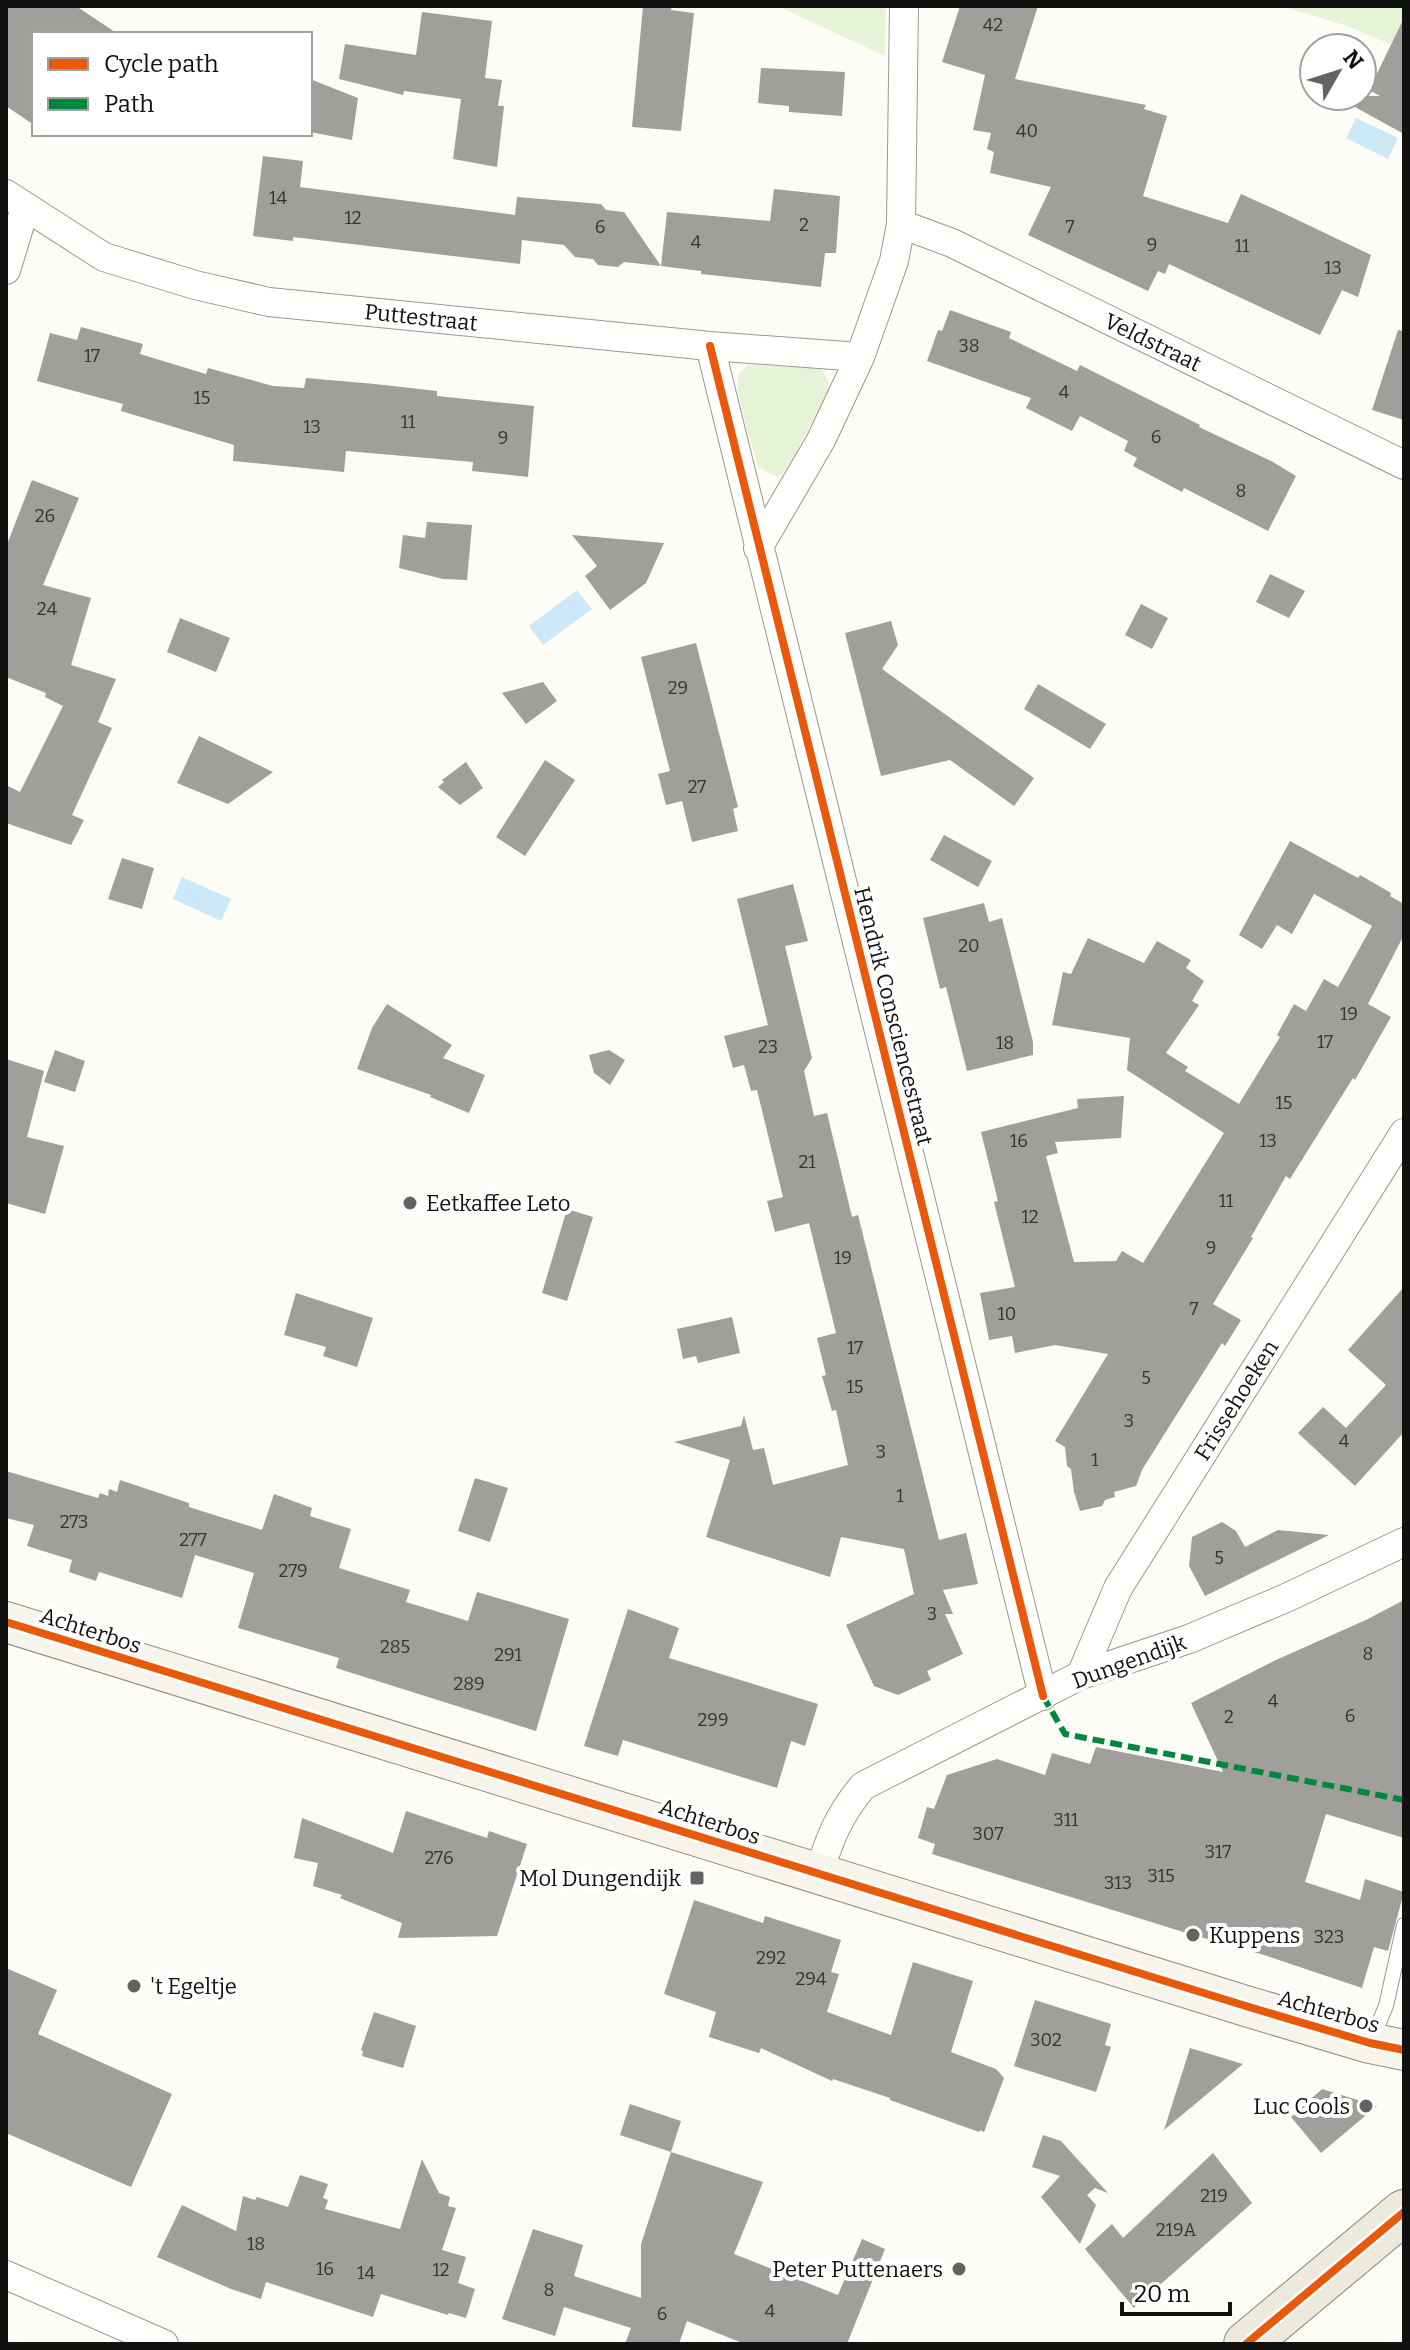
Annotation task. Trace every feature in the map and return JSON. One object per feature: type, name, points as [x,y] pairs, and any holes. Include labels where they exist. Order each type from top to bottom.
[{"type":"main road","points":[[1246,2344],[1404,2212]]},
{"type":"street","points":[[758,548],[821,440],[860,357],[894,261],[901,224],[904,6]]},
{"type":"street","points":[[6,270],[16,201]]},
{"type":"street","name":"Puttestraat","points":[[16,201],[104,257],[195,285],[269,302],[710,346],[860,357]]},
{"type":"street","name":"Veldstraat","points":[[901,224],[952,243],[1404,465]]},
{"type":"street","name":"Hendrik Consciencestraat","points":[[710,346],[1043,1696]]},
{"type":"street","name":"Frissehoeken","points":[[1081,1675],[1118,1588],[1404,1133]]},
{"type":"street","name":"Dungendijk","points":[[818,1875],[830,1836],[844,1808],[863,1786],[898,1766],[1081,1675],[1189,1639],[1286,1598],[1404,1542]]},
{"type":"street","name":"Achterbos","points":[[6,1622],[818,1875],[1387,2046],[1404,2075]]},
{"type":"street","points":[[6,2275],[164,2344]]},
{"type":"lane","points":[[1387,2046],[1386,2006],[1404,1925]]},
{"type":"green space","points":[[777,6],[886,6],[885,56]]},
{"type":"green space","points":[[1282,6],[1404,6],[1404,50],[1378,39],[1378,32],[1361,32]]},
{"type":"green space","points":[[748,365],[811,367],[822,370],[828,379],[829,391],[787,469],[778,477],[759,468],[744,420],[738,381],[739,374]]},
{"type":"water","points":[[1356,118],[1398,138],[1388,159],[1346,138]]},
{"type":"water","points":[[577,590],[592,609],[543,645],[529,626]]},
{"type":"water","points":[[182,877],[231,899],[221,921],[173,899]]},
{"type":"building","points":[[6,6],[76,6],[115,32],[32,32],[32,124],[6,106]]},
{"type":"building","points":[[643,6],[672,6],[671,10],[694,13],[681,131],[632,127]]},
{"type":"building","points":[[960,6],[1038,6],[1015,79],[1146,105],[1144,109],[1167,116],[1143,196],[1228,223],[1241,194],[1283,213],[1371,255],[1358,297],[1342,290],[1320,335],[1169,264],[1165,274],[1158,271],[1148,291],[1028,235],[1051,187],[990,173],[994,152],[987,149],[991,133],[973,130],[985,75],[942,62]]},
{"type":"building","points":[[422,12],[492,21],[485,78],[502,80],[498,106],[504,106],[497,167],[453,159],[461,99],[404,91],[403,95],[339,79],[345,44],[416,55]]},
{"type":"building","points":[[1404,18],[1404,134],[1364,112],[1378,112],[1378,71]]},
{"type":"building","points":[[761,68],[845,72],[842,116],[789,112],[789,106],[758,103]]},
{"type":"building","points":[[312,80],[358,98],[352,140],[312,132]]},
{"type":"building","points":[[263,156],[303,161],[300,187],[515,215],[517,197],[601,204],[606,210],[624,212],[661,266],[624,262],[618,267],[598,265],[593,259],[575,257],[564,245],[522,240],[520,264],[293,237],[293,241],[253,236]]},
{"type":"building","points":[[774,189],[840,196],[836,253],[825,253],[821,287],[701,274],[701,271],[661,266],[667,212],[770,221]]},
{"type":"building","points":[[950,310],[1011,332],[1009,338],[1077,371],[1080,365],[1296,476],[1268,531],[1133,466],[1137,458],[1124,451],[1128,441],[1080,416],[1072,431],[1026,408],[1031,398],[927,361],[938,330],[942,331]]},
{"type":"building","points":[[81,327],[143,344],[140,354],[206,374],[208,368],[273,386],[304,388],[306,378],[437,391],[437,396],[534,406],[528,477],[472,471],[473,462],[346,451],[344,472],[233,461],[234,445],[121,411],[123,404],[37,381],[50,333],[77,340]]},
{"type":"building","points":[[1398,330],[1404,331],[1404,420],[1372,410]]},
{"type":"building","points":[[32,480],[79,498],[43,585],[91,598],[71,665],[116,679],[98,722],[112,728],[72,815],[84,820],[71,845],[6,823],[6,785],[20,792],[63,706],[45,697],[46,693],[6,677],[6,547]]},
{"type":"building","points":[[427,522],[472,525],[467,580],[443,579],[399,568],[403,535],[425,538]]},
{"type":"building","points":[[572,535],[664,543],[646,583],[610,610],[585,576],[597,566]]},
{"type":"building","points":[[1270,574],[1305,591],[1289,618],[1256,602]]},
{"type":"building","points":[[1141,604],[1168,618],[1152,649],[1125,635]]},
{"type":"building","points":[[180,618],[230,638],[216,672],[167,652]]},
{"type":"building","points":[[891,621],[898,645],[882,669],[1034,778],[1014,806],[950,760],[881,776],[845,633]]},
{"type":"building","points":[[696,643],[738,807],[733,809],[738,831],[692,842],[682,801],[666,805],[658,774],[670,771],[641,657]]},
{"type":"building","points":[[543,682],[557,701],[526,724],[502,693]]},
{"type":"building","points":[[1038,684],[1106,724],[1090,749],[1024,709]]},
{"type":"building","points":[[199,736],[273,772],[228,804],[177,783]]},
{"type":"building","points":[[545,760],[575,780],[525,856],[496,837]]},
{"type":"building","points":[[466,762],[483,788],[460,805],[438,787],[444,782],[442,780]]},
{"type":"building","points":[[944,835],[992,861],[978,887],[930,860]]},
{"type":"building","points":[[1290,841],[1358,878],[1360,875],[1404,904],[1404,935],[1368,1004],[1391,1017],[1355,1080],[1353,1078],[1290,1179],[1286,1176],[1213,1304],[1241,1320],[1225,1346],[1222,1343],[1142,1470],[1136,1486],[1114,1492],[1115,1497],[1105,1500],[1102,1506],[1080,1511],[1065,1447],[1055,1441],[1108,1354],[1055,1345],[1015,1353],[1012,1336],[989,1340],[980,1293],[1015,1287],[981,1132],[1078,1108],[1077,1099],[1124,1096],[1121,1138],[1055,1142],[1058,1153],[1046,1156],[1074,1262],[1116,1261],[1122,1251],[1143,1263],[1224,1133],[1127,1070],[1130,1038],[1052,1025],[1063,972],[1071,974],[1088,938],[1144,963],[1157,941],[1191,960],[1186,968],[1204,981],[1192,1001],[1199,1005],[1166,1053],[1188,1067],[1185,1071],[1239,1104],[1280,1037],[1277,1035],[1294,1004],[1306,1011],[1324,979],[1338,987],[1372,926],[1314,894],[1292,934],[1277,925],[1262,949],[1239,935]]},
{"type":"building","points":[[122,858],[154,868],[142,909],[108,899]]},
{"type":"building","points":[[793,884],[808,941],[785,946],[812,1058],[804,1071],[814,1116],[827,1113],[852,1217],[858,1215],[939,1540],[966,1533],[978,1584],[943,1590],[953,1614],[945,1614],[963,1654],[927,1671],[931,1680],[898,1695],[874,1686],[846,1625],[914,1594],[904,1549],[841,1537],[830,1577],[706,1537],[730,1460],[674,1442],[741,1426],[744,1415],[753,1450],[764,1448],[773,1485],[848,1465],[836,1410],[832,1411],[822,1376],[826,1375],[817,1338],[836,1333],[809,1223],[775,1232],[767,1201],[783,1197],[757,1090],[751,1091],[744,1065],[733,1068],[724,1036],[768,1025],[737,899]]},
{"type":"building","points":[[984,903],[989,922],[1002,918],[1033,1042],[1033,1055],[967,1071],[946,987],[940,989],[923,918]]},
{"type":"building","points":[[387,1004],[452,1045],[443,1058],[485,1075],[469,1113],[431,1095],[357,1069],[372,1028]]},
{"type":"building","points":[[55,1050],[85,1061],[75,1092],[44,1082]]},
{"type":"building","points":[[609,1050],[625,1060],[610,1085],[594,1073],[589,1055]]},
{"type":"building","points":[[6,1059],[44,1071],[27,1137],[64,1146],[45,1214],[6,1203]]},
{"type":"building","points":[[567,1209],[593,1217],[567,1301],[542,1293]]},
{"type":"building","points":[[1404,1287],[1404,1432],[1355,1486],[1298,1433],[1323,1407],[1346,1428],[1386,1385],[1348,1350]]},
{"type":"building","points":[[296,1293],[373,1318],[357,1367],[323,1356],[326,1347],[284,1335]]},
{"type":"building","points":[[732,1317],[740,1353],[698,1363],[696,1356],[683,1359],[677,1329]]},
{"type":"building","points":[[6,1471],[98,1498],[100,1493],[108,1496],[109,1489],[117,1492],[120,1480],[189,1503],[189,1507],[262,1530],[274,1494],[312,1508],[310,1516],[351,1529],[339,1568],[410,1590],[406,1602],[468,1621],[477,1592],[569,1619],[536,1731],[336,1668],[339,1658],[238,1628],[254,1573],[195,1555],[182,1598],[99,1572],[96,1581],[69,1572],[72,1560],[27,1546],[34,1525],[6,1518]]},
{"type":"building","points":[[475,1478],[508,1488],[490,1542],[458,1531]]},
{"type":"building","points":[[1222,1522],[1236,1531],[1245,1547],[1278,1530],[1329,1535],[1205,1596],[1189,1566],[1192,1537]]},
{"type":"building","points":[[1404,1600],[1404,1838],[1326,1814],[1305,1882],[1360,1900],[1365,1879],[1404,1892],[1388,1951],[1374,1947],[1362,1988],[1261,1954],[932,1854],[935,1844],[918,1838],[927,1807],[934,1809],[947,1775],[997,1759],[1045,1775],[1052,1753],[1090,1764],[1096,1747],[1223,1772],[1191,1703]]},
{"type":"building","points":[[628,1609],[679,1628],[669,1658],[818,1704],[805,1746],[791,1741],[777,1788],[623,1740],[618,1756],[584,1746]]},
{"type":"building","points":[[406,1811],[487,1838],[489,1831],[527,1844],[497,1936],[398,1938],[402,1923],[340,1898],[342,1895],[313,1886],[318,1863],[294,1858],[302,1818],[393,1853]]},
{"type":"building","points":[[694,1900],[763,1923],[765,1916],[841,1940],[831,1972],[839,1974],[827,2012],[891,2035],[913,1962],[973,1981],[951,2052],[996,2069],[1004,2078],[984,2132],[832,2081],[761,2048],[759,2053],[709,2037],[716,2012],[664,1994]]},
{"type":"building","points":[[6,1968],[57,1990],[38,2034],[172,2094],[131,2187],[6,2133]]},
{"type":"building","points":[[1035,2000],[1111,2024],[1105,2045],[1111,2047],[1096,2092],[1014,2066]]},
{"type":"building","points":[[374,2012],[416,2026],[403,2068],[362,2056],[361,2050]]},
{"type":"building","points":[[1190,2048],[1243,2064],[1164,2130]]},
{"type":"building","points":[[1322,2089],[1377,2106],[1321,2153],[1291,2117]]},
{"type":"building","points":[[630,2104],[681,2121],[671,2152],[620,2135]]},
{"type":"building","points":[[1043,2135],[1061,2141],[1108,2193],[1095,2188],[1087,2195],[1096,2205],[1080,2244],[1041,2197],[1060,2176],[1032,2167]]},
{"type":"building","points":[[671,2152],[763,2182],[734,2254],[838,2295],[862,2239],[885,2249],[847,2344],[745,2344],[687,2321],[679,2344],[625,2344],[631,2328],[564,2307],[555,2336],[502,2319],[533,2229],[583,2245],[574,2276],[641,2298],[641,2244]]},
{"type":"building","points":[[1213,2153],[1252,2203],[1134,2308],[1085,2249],[1112,2224],[1123,2238]]},
{"type":"building","points":[[422,2159],[439,2193],[450,2197],[448,2206],[456,2208],[442,2250],[466,2257],[458,2283],[475,2289],[466,2318],[381,2294],[373,2317],[266,2282],[261,2299],[157,2257],[182,2205],[236,2231],[243,2196],[288,2207],[300,2175],[328,2184],[323,2198],[328,2200],[325,2209],[400,2229]]},
{"type":"marked path","points":[[1043,1696],[1065,1734],[1404,1800]]},
{"type":"cycle path","points":[[710,346],[1043,1696]]},
{"type":"cycle path","points":[[6,1622],[1249,2007],[1404,2050]]},
{"type":"cycle path","points":[[1246,2344],[1404,2212]]},
{"type":"place","name":"Eetkaffee Leto","points":[[410,1203]]},
{"type":"place","name":"Mol Dungendijk","points":[[697,1878]]},
{"type":"place","name":"Kuppens","points":[[1193,1935]]},
{"type":"place","name":"'t Egeltje","points":[[134,1986]]},
{"type":"place","name":"Luc Cools","points":[[1366,2106]]},
{"type":"place","name":"Peter Puttenaers","points":[[959,2269]]}]
